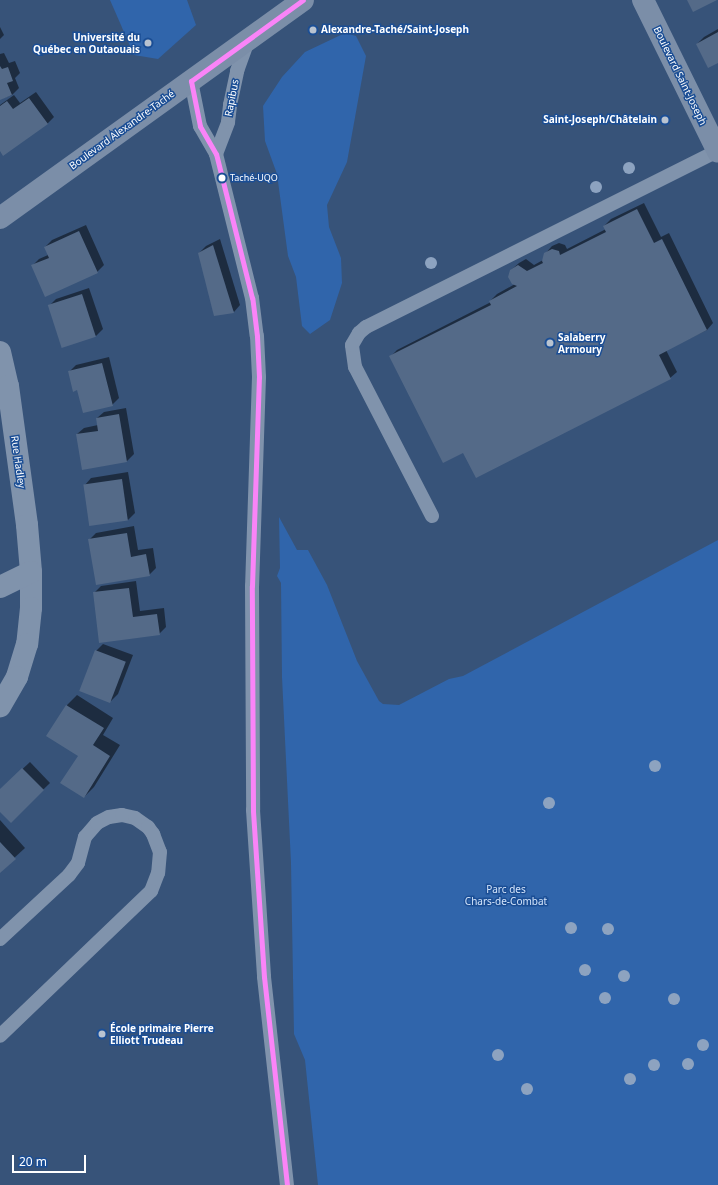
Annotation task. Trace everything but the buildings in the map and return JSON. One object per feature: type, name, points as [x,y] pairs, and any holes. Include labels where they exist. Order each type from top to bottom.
[{"type":"main road","name":"Boulevard Alexandre-Taché","points":[[0,218],[303,0]]},
{"type":"main road","name":"Boulevard Saint-Joseph","points":[[643,0],[718,152]]},
{"type":"street","name":"Rue Hadley","points":[[0,352],[8,386],[26,517],[31,572],[31,608],[27,644],[18,677],[0,707]]},
{"type":"street","points":[[0,586],[31,572]]},
{"type":"lane","name":"Rapibus","points":[[216,154],[228,122],[237,71],[248,41]]},
{"type":"lane","points":[[191,81],[200,126],[216,154],[252,298],[257,336],[259,377],[252,586],[253,810],[264,985],[287,1185]]},
{"type":"lane","points":[[432,516],[355,367],[352,345],[359,334],[366,327],[718,152]]},
{"type":"lane","points":[[0,939],[70,875],[78,863],[88,832],[103,819],[122,815],[135,818],[148,827],[157,842],[160,863],[155,881],[148,895],[0,1036]]},
{"type":"green space","name":"Université du Québec en Outaouais","points":[[110,0],[187,0],[196,25],[158,59],[134,55]]},
{"type":"green space","points":[[345,33],[356,36],[366,56],[347,162],[327,205],[329,227],[341,258],[342,283],[330,320],[310,334],[302,326],[296,277],[288,256],[277,174],[265,141],[263,106],[282,77],[305,52]]},
{"type":"green space","name":"Parc des Chars-de-Combat","points":[[279,517],[297,550],[308,550],[327,585],[357,661],[379,701],[383,704],[399,705],[449,679],[463,676],[718,540],[718,1185],[318,1185],[305,1060],[294,1034],[291,863],[282,677],[281,583],[277,576],[280,568]]},
{"type":"transit line","points":[[287,1185],[264,977],[253,810],[252,586],[259,377],[257,336],[252,298],[216,154],[200,126],[191,81],[303,0]]},
{"type":"place","name":"Alexandre-Taché/Saint-Joseph","points":[[313,30]]},
{"type":"place","name":"Université du Québec en Outaouais","points":[[148,43]]},
{"type":"place","name":"Saint-Joseph/Châtelain","points":[[665,120]]},
{"type":"place","name":"Taché-UQO","points":[[222,178]]},
{"type":"place","name":"Salaberry Armoury","points":[[550,343]]},
{"type":"place","name":"École primaire Pierre Elliott Trudeau","points":[[102,1034]]}]
